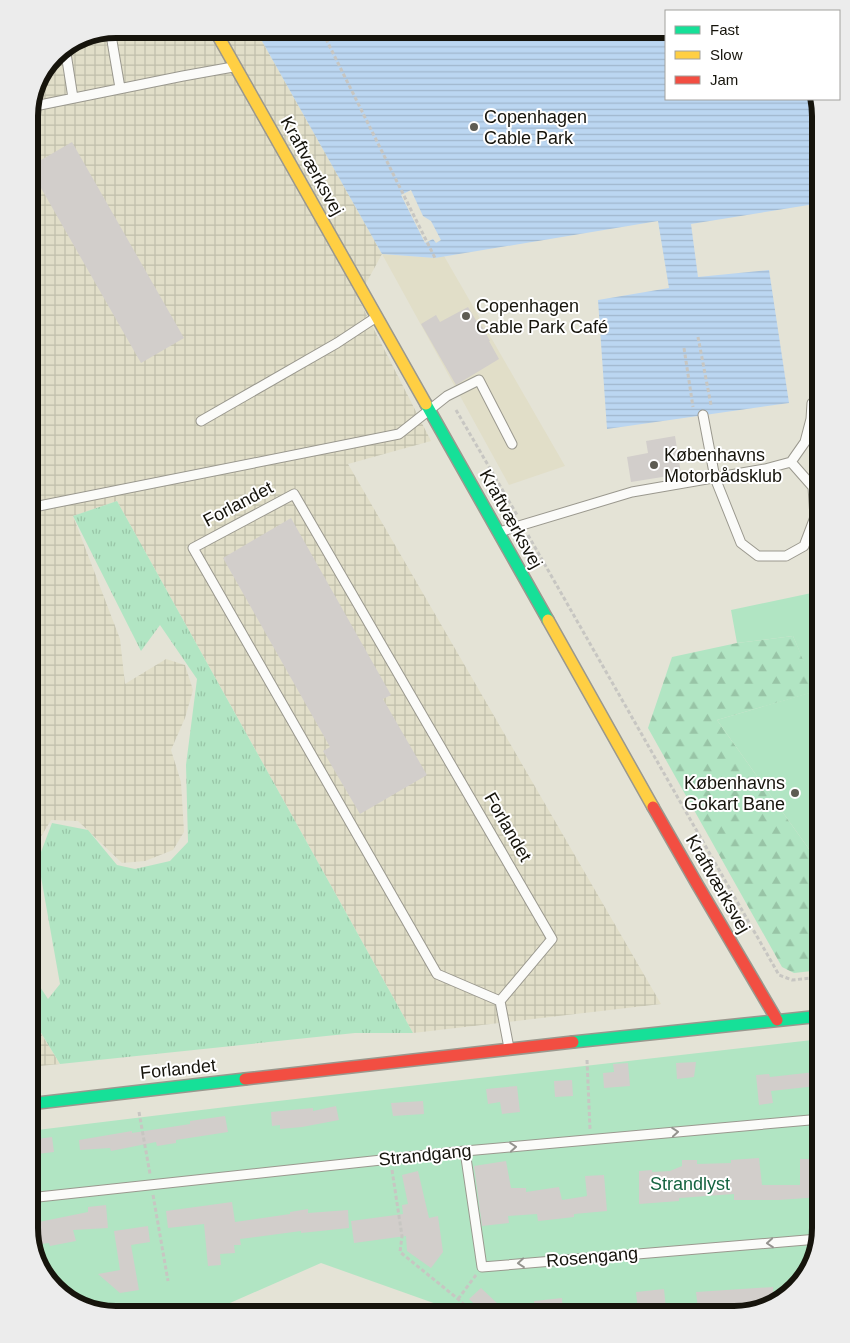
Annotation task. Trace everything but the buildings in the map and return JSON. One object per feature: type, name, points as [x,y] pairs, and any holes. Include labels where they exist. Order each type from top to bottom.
[{"type":"street","name":"Kraftværksvej","points":[[219,38],[697,884],[778,1020]]},
{"type":"street","name":"Forlandet","points":[[38,1103],[812,1017]]},
{"type":"lane","points":[[112,38],[120,88]]},
{"type":"lane","points":[[66,55],[73,98]]},
{"type":"lane","points":[[39,105],[236,67]]},
{"type":"lane","points":[[201,421],[337,343],[377,317]]},
{"type":"lane","points":[[38,506],[399,434],[447,396],[478,380],[512,444]]},
{"type":"lane","points":[[499,532],[632,492],[765,469],[791,462],[805,442],[811,419],[812,403]]},
{"type":"lane","points":[[704,415],[715,478],[741,543],[758,556],[786,556],[804,546],[812,525]]},
{"type":"lane","points":[[791,462],[812,486]]},
{"type":"lane","name":"Forlandet","points":[[294,494],[552,939],[500,1001],[437,974],[193,548],[294,494]]},
{"type":"lane","points":[[500,1001],[510,1049]]},
{"type":"lane","name":"Strandgang","points":[[38,1197],[464,1151],[812,1120]]},
{"type":"lane","points":[[464,1151],[482,1266]]},
{"type":"lane","name":"Rosengang","points":[[482,1266],[812,1240]]},
{"type":"path","points":[[325,38],[435,258]]},
{"type":"path","points":[[698,337],[704,415]]},
{"type":"path","points":[[684,348],[704,415]]},
{"type":"path","points":[[585,1042],[590,1140]]},
{"type":"path","points":[[391,1159],[402,1236],[400,1252],[465,1306]]},
{"type":"path","points":[[458,1299],[482,1266]]},
{"type":"shaded area","points":[[260,38],[382,254],[358,298],[431,441],[348,464],[661,1004],[413,1033],[117,501],[73,516],[120,639],[125,684],[166,659],[185,665],[193,690],[185,718],[171,750],[181,782],[184,832],[173,850],[145,861],[122,863],[78,821],[51,820],[39,840],[38,110],[40,95],[45,81],[64,57],[76,48],[100,39]]},
{"type":"shaded area","points":[[382,254],[435,258],[444,256],[565,466],[509,485]]},
{"type":"shaded area","points":[[38,1029],[60,1064],[38,1066]]},
{"type":"green space","points":[[117,501],[413,1033],[355,1033],[60,1064],[38,1028],[38,984],[48,999],[60,984],[38,860],[52,823],[88,830],[117,865],[135,869],[170,861],[188,842],[186,765],[197,679],[160,625],[141,651],[73,516]]},
{"type":"green space","name":"Københavns Gokart Bane","points":[[812,593],[812,681],[793,636],[737,643],[731,610]]},
{"type":"green space","points":[[793,636],[812,680],[812,692],[717,720],[812,853],[812,971],[794,973],[782,967],[648,728],[672,657],[737,643]]},
{"type":"green space","name":"Københavns Gokart Bane","points":[[812,692],[812,853],[717,720]]},
{"type":"green space","name":"Strandlyst","points":[[812,1040],[812,1238],[810,1248],[802,1267],[786,1286],[769,1298],[755,1303],[735,1306],[441,1306],[321,1263],[225,1305],[100,1304],[81,1298],[64,1286],[45,1262],[39,1243],[38,1130]]},
{"type":"water","points":[[260,38],[665,38],[665,100],[811,100],[812,204],[691,224],[698,277],[769,270],[789,403],[607,429],[598,300],[669,288],[658,221],[435,258],[382,254]]},
{"type":"pier","points":[[411,190],[423,216],[431,221],[441,240],[436,243],[433,239],[425,243],[401,195]]},
{"type":"traffic: fast","points":[[426,404],[548,620]]},
{"type":"traffic: fast","points":[[573,1042],[812,1017]]},
{"type":"traffic: fast","points":[[38,1103],[245,1079]]},
{"type":"traffic: slow","points":[[219,38],[426,404]]},
{"type":"traffic: slow","points":[[548,620],[653,807]]},
{"type":"traffic: jam","points":[[653,807],[777,1020]]},
{"type":"traffic: jam","points":[[245,1079],[573,1042]]},
{"type":"place","name":"Copenhagen Cable Park","points":[[474,127]]},
{"type":"place","name":"Copenhagen Cable Park Café","points":[[466,316]]},
{"type":"place","name":"Københavns Motorbådsklub","points":[[654,465]]},
{"type":"place","name":"Københavns Gokart Bane","points":[[795,793]]}]
